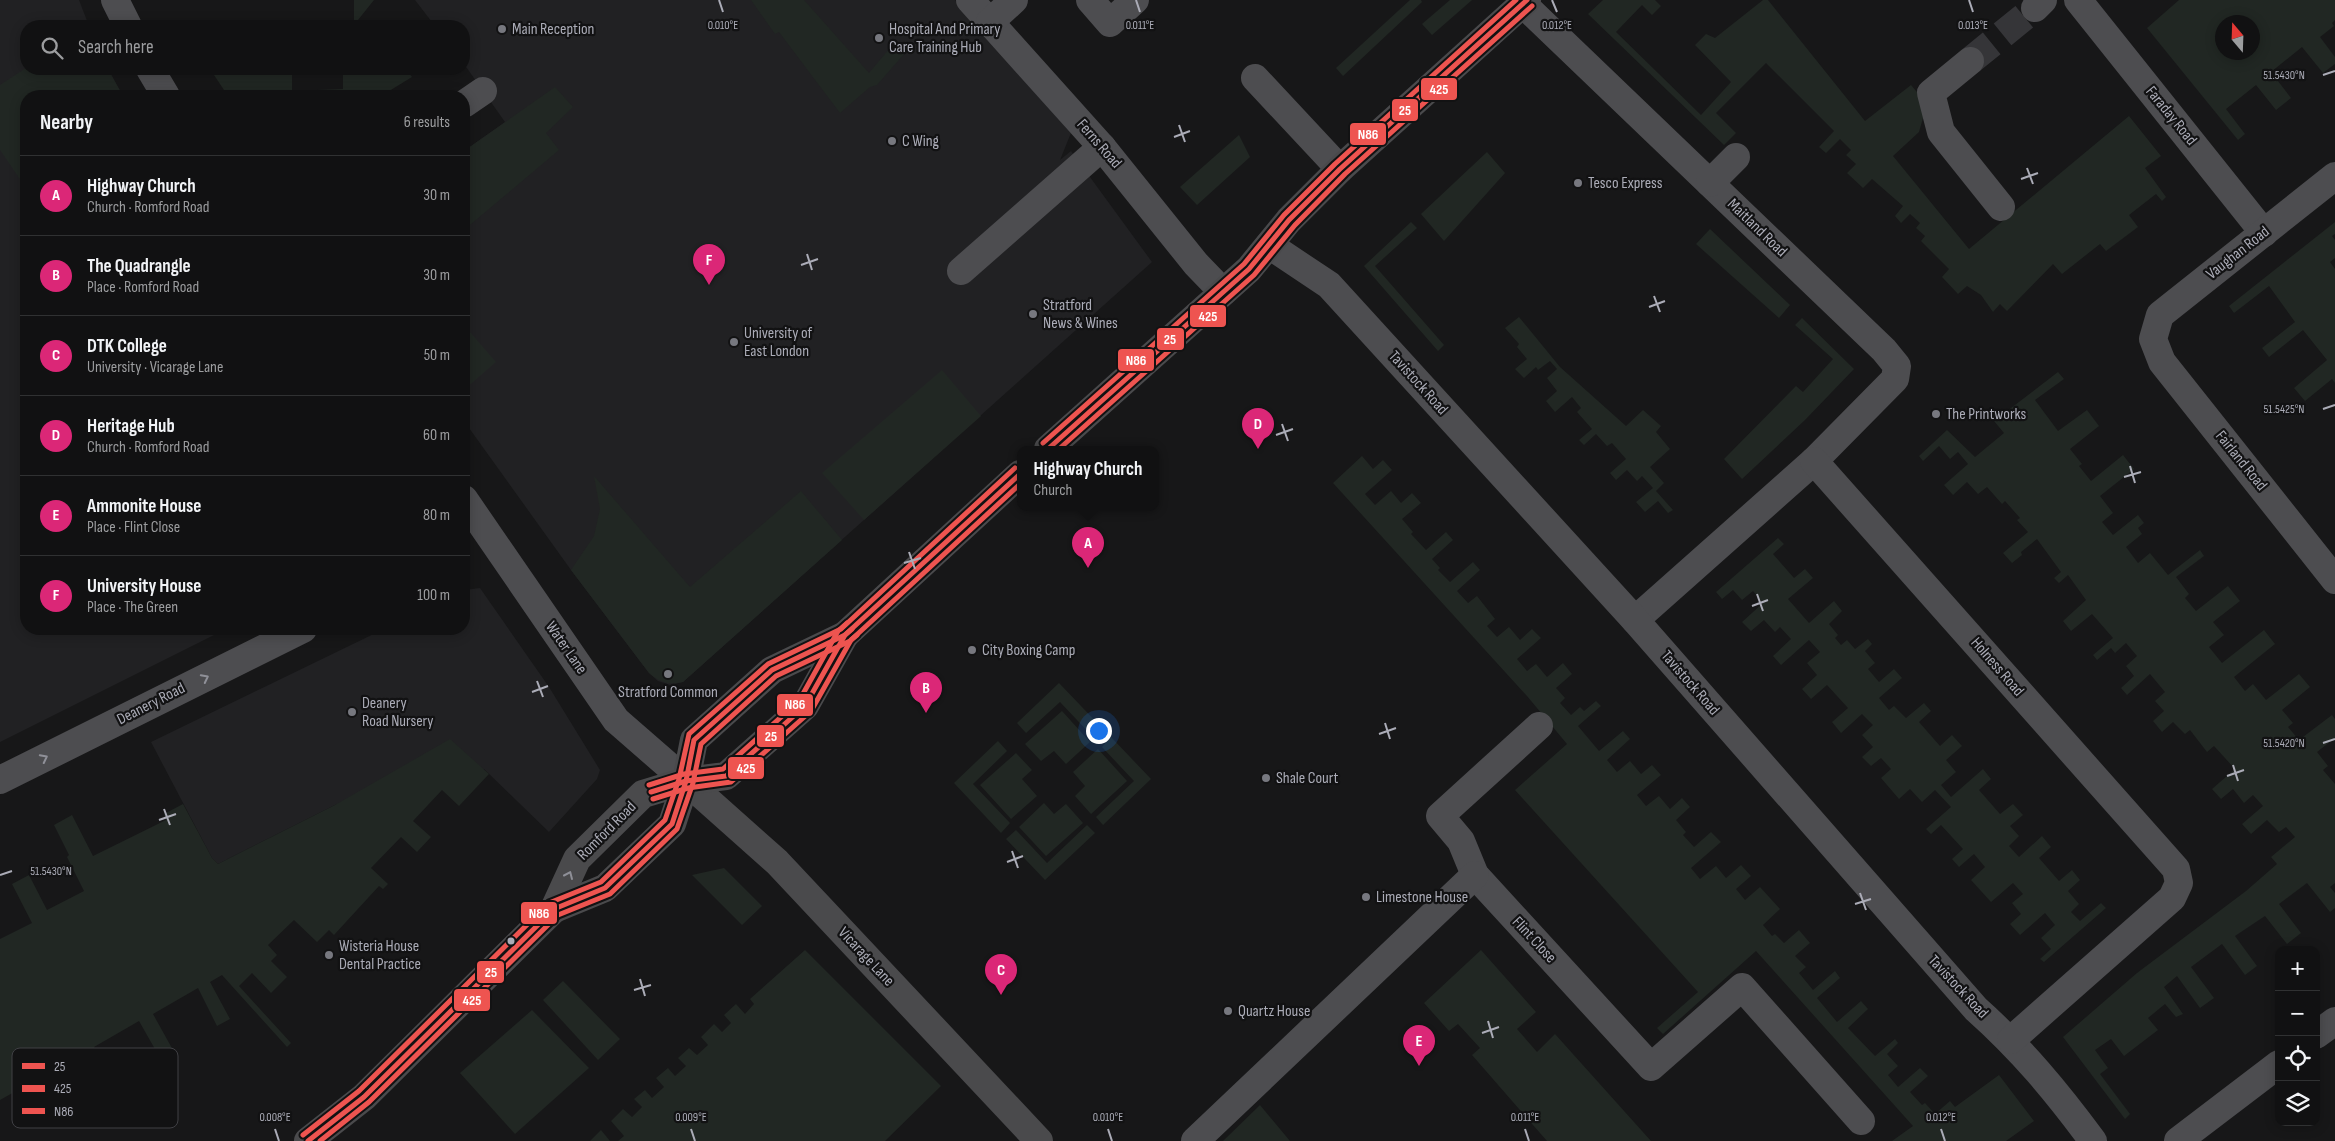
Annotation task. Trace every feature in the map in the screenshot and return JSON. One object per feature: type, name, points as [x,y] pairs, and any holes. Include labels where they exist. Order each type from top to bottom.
[{"type":"main road","points":[[1051,446],[1249,269],[1289,220],[1340,169],[1525,2]]},
{"type":"main road","name":"Romford Road","points":[[554,909],[606,888],[672,824],[686,781],[694,740],[772,670],[845,635],[1017,477]]},
{"type":"main road","name":"Romford Road","points":[[308,1141],[364,1097],[554,909],[577,859],[643,794],[686,781],[726,776],[805,706],[845,635]]},
{"type":"main road","name":"Vicarage Lane","points":[[686,781],[777,862],[1039,1141]]},
{"type":"street","points":[[115,0],[125,20]]},
{"type":"street","name":"Ferns Road","points":[[970,0],[1102,147],[1196,264],[1223,292]]},
{"type":"street","points":[[990,22],[1014,0]]},
{"type":"street","points":[[1090,0],[1110,23],[1136,0]]},
{"type":"street","name":"Faraday Road","points":[[2078,0],[2264,233]]},
{"type":"street","name":"Maitland Road","points":[[1525,2],[1884,350],[1897,366],[1896,379],[1814,461]]},
{"type":"street","points":[[1970,61],[1932,93],[1941,132],[2001,207]]},
{"type":"street","points":[[154,75],[162,90]]},
{"type":"street","points":[[1255,78],[1340,169]]},
{"type":"street","points":[[961,271],[1102,147]]},
{"type":"street","points":[[1710,183],[1736,156]]},
{"type":"street","name":"Vaughan Road","points":[[2153,339],[2160,316],[2335,176]]},
{"type":"street","name":"Tavistock Road","points":[[1269,245],[1318,276],[1328,285],[1635,620],[1976,1009],[2011,1040],[2058,1094],[2093,1141]]},
{"type":"street","name":"Fairland Road","points":[[2153,339],[2162,362],[2335,580]]},
{"type":"street","points":[[1635,620],[1814,461]]},
{"type":"street","name":"Holness Road","points":[[1814,461],[2176,869],[2179,883],[2172,898],[2011,1040]]},
{"type":"street","name":"Water Lane","points":[[470,520],[474,534],[616,720],[686,781]]},
{"type":"street","name":"Deanery Road","points":[[0,780],[291,635]]},
{"type":"street","points":[[1195,1141],[1475,875],[1461,841],[1440,816],[1538,726]]},
{"type":"street","name":"Flint Close","points":[[1475,875],[1651,1067],[1742,987],[1861,1121]]},
{"type":"street","points":[[2320,1032],[2335,1021]]},
{"type":"street","points":[[2178,1141],[2275,1067]]},
{"type":"shaded area","points":[[0,0],[79,0],[87,20],[20,20],[20,75],[111,75],[120,90],[20,90],[20,635],[214,635],[0,742]]},
{"type":"shaded area","points":[[354,0],[374,0],[358,20],[354,20]]},
{"type":"shaded area","name":"University of East London","points":[[415,0],[955,0],[1071,133],[1060,160],[1071,151],[1152,262],[683,682],[670,685],[658,681],[649,673],[571,570],[470,429],[470,147],[505,122],[470,72],[470,20],[430,20]]},
{"type":"shaded area","points":[[751,0],[804,0],[869,73],[895,42],[905,53],[877,85],[870,87],[840,113],[779,32],[775,34]]},
{"type":"shaded area","points":[[1410,0],[1421,0],[1422,2],[1343,76],[1336,68]]},
{"type":"shaded area","points":[[1450,0],[1472,0],[1432,35],[1422,24]]},
{"type":"shaded area","points":[[1603,0],[1655,0],[1661,6],[1652,15],[1642,5],[1616,32],[1701,115],[1731,82],[1695,45],[1706,34],[1715,38],[1763,0],[1768,0],[1865,121],[1911,85],[1927,104],[1919,132],[1893,156],[1969,249],[2129,116],[2161,156],[2145,168],[2166,197],[2162,201],[2156,194],[2129,215],[2138,227],[2106,251],[2100,244],[2062,274],[2053,264],[2007,311],[2000,304],[1993,312],[1981,295],[1967,286],[1958,294],[1942,277],[1949,269],[1921,241],[1925,236],[1916,228],[1920,223],[1910,214],[1901,223],[1895,216],[1903,206],[1872,179],[1863,188],[1847,173],[1856,164],[1846,155],[1851,150],[1840,139],[1826,153],[1819,147],[1834,131],[1766,63],[1716,113],[1736,133],[1724,145],[1588,14]]},
{"type":"shaded area","points":[[2179,0],[2335,0],[2335,20],[2332,23],[2334,26],[2320,37],[2335,57],[2335,64],[2323,73],[2302,47],[2271,72],[2291,98],[2276,110],[2256,85],[2226,109],[2245,134],[2238,140],[2147,28]]},
{"type":"shaded area","points":[[20,72],[20,75],[111,75],[120,90],[20,90],[20,179],[0,150],[0,85]]},
{"type":"shaded area","points":[[214,75],[292,75],[292,90],[224,90]]},
{"type":"shaded area","points":[[343,75],[410,75],[412,77],[391,90],[318,90],[343,89]]},
{"type":"shaded area","points":[[555,87],[573,107],[546,133],[559,150],[470,225],[470,147]]},
{"type":"shaded area","points":[[1239,135],[1250,157],[1197,205],[1180,187]]},
{"type":"shaded area","points":[[1487,152],[1505,173],[1444,241],[1421,214]]},
{"type":"shaded area","points":[[1411,222],[1417,228],[1375,266],[1444,345],[1438,351],[1364,266]]},
{"type":"shaded area","points":[[2335,222],[2335,234],[2332,236],[2335,240],[2335,258],[2330,262],[2335,269],[2335,383],[2332,379],[2305,401],[2294,388],[2327,360],[2303,330],[2269,357],[2262,348],[2295,322],[2269,286],[2234,313],[2229,306]]},
{"type":"shaded area","points":[[1710,229],[1790,305],[1779,318],[1696,244]]},
{"type":"shaded area","points":[[1519,317],[1560,367],[1626,426],[1643,410],[1661,426],[1656,432],[1670,449],[1650,467],[1664,483],[1656,491],[1673,510],[1668,513],[1658,501],[1645,512],[1636,502],[1653,488],[1642,476],[1637,481],[1627,470],[1616,480],[1610,473],[1626,459],[1612,443],[1607,446],[1596,434],[1584,445],[1579,440],[1592,429],[1577,412],[1581,408],[1572,397],[1555,412],[1546,401],[1557,391],[1547,378],[1557,369],[1550,361],[1538,370],[1536,367],[1524,378],[1515,369],[1527,359],[1517,347],[1519,344],[1505,328]]},
{"type":"shaded area","points":[[1802,318],[1854,369],[1805,420],[1742,479],[1724,459],[1796,386],[1803,392],[1833,359],[1795,325]]},
{"type":"shaded area","points":[[470,332],[496,362],[470,385]]},
{"type":"shaded area","points":[[942,370],[981,416],[864,520],[822,473]]},
{"type":"shaded area","points":[[2058,372],[2064,379],[2035,400],[2058,431],[2087,410],[2099,426],[2070,449],[2082,464],[2079,466],[2091,481],[2123,455],[2134,469],[2100,496],[2113,513],[2102,522],[2113,535],[2138,515],[2144,523],[2138,528],[2142,534],[2126,547],[2138,563],[2150,553],[2168,575],[2200,550],[2204,556],[2176,577],[2189,594],[2185,598],[2196,611],[2228,586],[2240,601],[2213,622],[2224,635],[2209,647],[2222,663],[2264,630],[2275,644],[2234,677],[2245,691],[2253,684],[2266,700],[2299,674],[2310,687],[2282,710],[2293,723],[2288,727],[2299,740],[2332,715],[2335,719],[2335,738],[2317,752],[2328,766],[2323,770],[2335,784],[2335,883],[2330,887],[2335,893],[2335,908],[2330,912],[2307,883],[2279,904],[2301,933],[2287,944],[2265,916],[2235,936],[2257,966],[2245,975],[2222,944],[2191,967],[2214,998],[2200,1008],[2177,976],[2164,987],[2183,1014],[2176,1017],[2165,1004],[2148,1018],[2158,1030],[2124,1056],[2111,1039],[2095,1050],[2108,1068],[2100,1074],[2130,1114],[2125,1119],[2063,1037],[2137,973],[2246,891],[2277,864],[2271,857],[2295,837],[2286,827],[2279,832],[2267,820],[2251,834],[2242,824],[2263,806],[2253,795],[2244,803],[2233,789],[2221,799],[2212,789],[2235,769],[2214,746],[2207,752],[2190,730],[2185,734],[2173,722],[2162,732],[2153,721],[2164,711],[2155,701],[2165,692],[2150,674],[2127,695],[2121,688],[2134,676],[2126,666],[2137,656],[2126,643],[2115,653],[2111,648],[2097,660],[2093,655],[2113,638],[2092,614],[2071,631],[2063,621],[2086,600],[2068,575],[2059,583],[2054,578],[2061,572],[2037,539],[2021,552],[2022,555],[2012,563],[2003,553],[2028,532],[2017,520],[2020,518],[2005,501],[2002,504],[1987,487],[1978,494],[1967,482],[1953,495],[1944,485],[1968,464],[1958,452],[1950,459],[1939,446],[1923,461],[1919,456],[1947,430],[1975,457],[2004,433],[1994,421]]},
{"type":"shaded area","points":[[1362,456],[1373,469],[1383,460],[1392,470],[1365,494],[1375,505],[1391,491],[1401,503],[1412,493],[1421,503],[1402,519],[1413,532],[1411,534],[1426,550],[1446,532],[1453,540],[1432,559],[1440,568],[1438,570],[1450,582],[1473,562],[1480,570],[1457,591],[1468,603],[1477,596],[1495,619],[1487,626],[1497,637],[1509,627],[1520,640],[1532,629],[1541,638],[1517,659],[1527,671],[1536,664],[1547,677],[1563,663],[1572,674],[1556,688],[1565,698],[1560,703],[1571,715],[1580,707],[1584,711],[1596,701],[1601,706],[1578,726],[1599,751],[1623,731],[1630,739],[1607,760],[1617,772],[1630,761],[1641,774],[1652,765],[1661,775],[1637,795],[1646,806],[1659,796],[1670,809],[1682,798],[1690,807],[1676,820],[1686,832],[1683,835],[1694,847],[1711,832],[1721,842],[1691,868],[1700,879],[1716,866],[1726,878],[1741,865],[1751,876],[1736,889],[1745,900],[1760,887],[1780,909],[1763,925],[1772,936],[1775,934],[1784,943],[1799,930],[1810,943],[1795,956],[1806,967],[1799,973],[1813,990],[1835,971],[1840,978],[1817,998],[1837,1022],[1861,1001],[1868,1009],[1848,1028],[1875,1056],[1895,1039],[1898,1043],[1887,1054],[1898,1066],[1888,1075],[1898,1087],[1920,1068],[1928,1076],[1910,1092],[1922,1105],[1925,1103],[1935,1114],[1950,1101],[1955,1107],[1999,1075],[2034,1121],[2006,1141],[1892,1141],[1913,1126],[1756,951],[1663,1034],[1657,1028],[1698,992],[1515,790],[1567,744],[1527,696],[1333,483]]},
{"type":"shaded area","points":[[594,476],[690,587],[801,491],[842,540],[683,682],[665,682],[649,673],[571,570],[594,536],[600,509]]},
{"type":"shaded area","points":[[1778,538],[1784,544],[1773,554],[1794,578],[1805,569],[1813,578],[1788,599],[1809,623],[1834,601],[1842,611],[1829,624],[1838,635],[1835,638],[1841,645],[1847,640],[1855,649],[1868,639],[1872,644],[1865,651],[1875,663],[1868,669],[1879,682],[1894,669],[1902,678],[1879,698],[1889,710],[1894,706],[1906,718],[1924,703],[1931,711],[1919,722],[1940,746],[1952,735],[1962,746],[1946,760],[1956,772],[1941,785],[1951,797],[1983,769],[1991,779],[1979,790],[2000,814],[2013,804],[2023,815],[2010,826],[2019,836],[2009,846],[2019,857],[2042,836],[2051,847],[2039,858],[2059,881],[2072,870],[2080,880],[2068,891],[2079,904],[2071,912],[2080,921],[2101,903],[2106,908],[2044,962],[2040,959],[2051,949],[2041,938],[2055,925],[2045,913],[2020,935],[2010,924],[2021,914],[2012,903],[2023,894],[2013,883],[1991,902],[1971,880],[1985,867],[1974,854],[1959,867],[1952,859],[1963,849],[1941,825],[1931,834],[1926,829],[1951,807],[1935,790],[1922,802],[1910,789],[1899,799],[1881,778],[1891,769],[1881,758],[1871,766],[1862,757],[1873,747],[1862,735],[1873,725],[1862,714],[1841,733],[1832,722],[1848,708],[1827,685],[1811,699],[1802,689],[1817,675],[1807,663],[1820,652],[1809,640],[1781,665],[1773,656],[1791,639],[1780,627],[1775,632],[1764,620],[1751,631],[1742,622],[1763,603],[1753,591],[1742,600],[1733,590],[1722,599],[1716,592]]},
{"type":"shaded area","name":"Deanery Road Nursery","points":[[480,588],[549,687],[600,770],[597,779],[549,832],[484,769],[335,805],[218,864],[212,858],[151,742],[372,635],[470,635],[470,589]]},
{"type":"shaded area","points":[[1059,683],[1103,729],[1094,738],[1060,702],[1026,733],[1017,723]]},
{"type":"shaded area","points":[[1062,711],[1090,742],[1066,764],[1054,751],[1041,761],[1025,744]]},
{"type":"shaded area","points":[[1111,737],[1151,779],[1103,825],[1096,817],[1134,781],[1102,747]]},
{"type":"shaded area","points":[[450,739],[489,774],[459,806],[442,790],[413,821],[431,837],[417,852],[401,837],[371,868],[388,884],[383,889],[379,886],[334,935],[329,930],[317,942],[294,920],[268,945],[277,955],[271,961],[287,977],[271,993],[252,973],[239,986],[291,1043],[287,1047],[222,975],[210,982],[230,1019],[217,1026],[198,988],[153,1014],[172,1048],[154,1048],[139,1021],[95,1048],[12,1048],[12,1093],[0,1100],[0,939],[32,923],[12,884],[29,875],[47,910],[84,891],[54,825],[72,815],[93,856],[166,820],[164,814],[183,804],[212,858],[218,864],[335,805]]},
{"type":"shaded area","points":[[998,741],[1007,751],[973,784],[1010,823],[1001,833],[954,783]]},
{"type":"shaded area","points":[[1098,749],[1127,781],[1091,814],[1075,796],[1085,786],[1073,772]]},
{"type":"shaded area","points":[[1016,753],[1032,770],[1022,779],[1037,796],[1011,819],[980,785]]},
{"type":"shaded area","points":[[1044,803],[1054,814],[1066,804],[1083,823],[1046,856],[1019,827]]},
{"type":"shaded area","points":[[1087,825],[1095,833],[1045,880],[1006,839],[1016,830],[1047,863]]},
{"type":"shaded area","points":[[724,868],[762,906],[742,925],[692,875]]},
{"type":"shaded area","points":[[805,950],[941,1086],[885,1141],[618,1141],[624,1136],[611,1121],[623,1109],[632,1117],[642,1107],[634,1099],[645,1090],[652,1098],[664,1087],[656,1078],[668,1068],[675,1076],[686,1066],[678,1058],[689,1048],[697,1055],[708,1045],[701,1037],[714,1024],[722,1032],[731,1023],[724,1015],[736,1004],[745,1014],[754,1004],[750,999]]},
{"type":"shaded area","points":[[1481,950],[1536,1012],[1517,1029],[1537,1052],[1555,1034],[1651,1141],[1547,1141],[1472,1055],[1480,1048],[1458,1024],[1449,1031],[1424,1003]]},
{"type":"shaded area","points":[[563,981],[620,1039],[598,1060],[543,1000]]},
{"type":"shaded area","points":[[532,1010],[589,1068],[515,1134],[460,1073]]},
{"type":"shaded area","points":[[1260,1105],[1290,1141],[1223,1141]]},
{"type":"shaded area","points":[[601,1130],[610,1141],[590,1141]]},
{"type":"tunnel","points":[[1970,61],[2035,8]]},
{"type":"transit line","name":"N86","points":[[1043,443],[1244,264],[1284,215],[1335,164],[1516,0]]},
{"type":"transit line","name":"25","points":[[1051,446],[1249,269],[1289,220],[1340,169],[1527,0]]},
{"type":"transit line","name":"425","points":[[1062,446],[1254,275],[1295,225],[1345,174],[1532,6]]},
{"type":"transit line","name":"N86","points":[[303,1135],[359,1091],[549,903],[601,882],[665,820],[679,779],[689,734],[768,664],[841,629],[1015,468]]},
{"type":"transit line","name":"25","points":[[308,1141],[364,1097],[554,909],[605,888],[672,824],[686,781],[694,740],[772,670],[845,635],[1017,477]]},
{"type":"transit line","name":"425","points":[[320,1141],[369,1102],[558,915],[610,894],[677,829],[693,783],[701,744],[776,676],[850,641],[1017,487]]},
{"type":"transit line","name":"N86","points":[[649,785],[684,774],[723,769],[799,701],[838,631],[847,623]]},
{"type":"transit line","name":"25","points":[[651,792],[686,781],[726,776],[805,706],[845,635],[852,629]]},
{"type":"transit line","name":"425","points":[[653,799],[688,788],[731,782],[811,711],[851,640],[857,635]]},
{"type":"place","name":"Main Reception","points":[[502,29]]},
{"type":"place","name":"Hospital And Primary Care Training Hub","points":[[879,38]]},
{"type":"place","name":"C Wing","points":[[892,141]]},
{"type":"place","name":"Tesco Express","points":[[1578,183]]},
{"type":"place","name":"University House","points":[[709,285]]},
{"type":"place","name":"Stratford News & Wines","points":[[1033,314]]},
{"type":"place","name":"University of East London","points":[[734,342]]},
{"type":"place","name":"The Printworks","points":[[1936,414]]},
{"type":"place","name":"Heritage Hub","points":[[1258,449]]},
{"type":"place","name":"Highway Church","points":[[1088,568]]},
{"type":"place","name":"City Boxing Camp","points":[[972,650]]},
{"type":"place","name":"Stratford Common","points":[[668,674]]},
{"type":"place","name":"Deanery Road Nursery","points":[[352,712]]},
{"type":"place","name":"The Quadrangle","points":[[926,713]]},
{"type":"place","name":"Shale Court","points":[[1266,778]]},
{"type":"place","name":"Limestone House","points":[[1366,897]]},
{"type":"place","name":"Wisteria House Dental Practice","points":[[329,955]]},
{"type":"place","name":"DTK College","points":[[1001,995]]},
{"type":"place","name":"Quartz House","points":[[1228,1011]]},
{"type":"place","name":"Ammonite House","points":[[1419,1066]]}]
